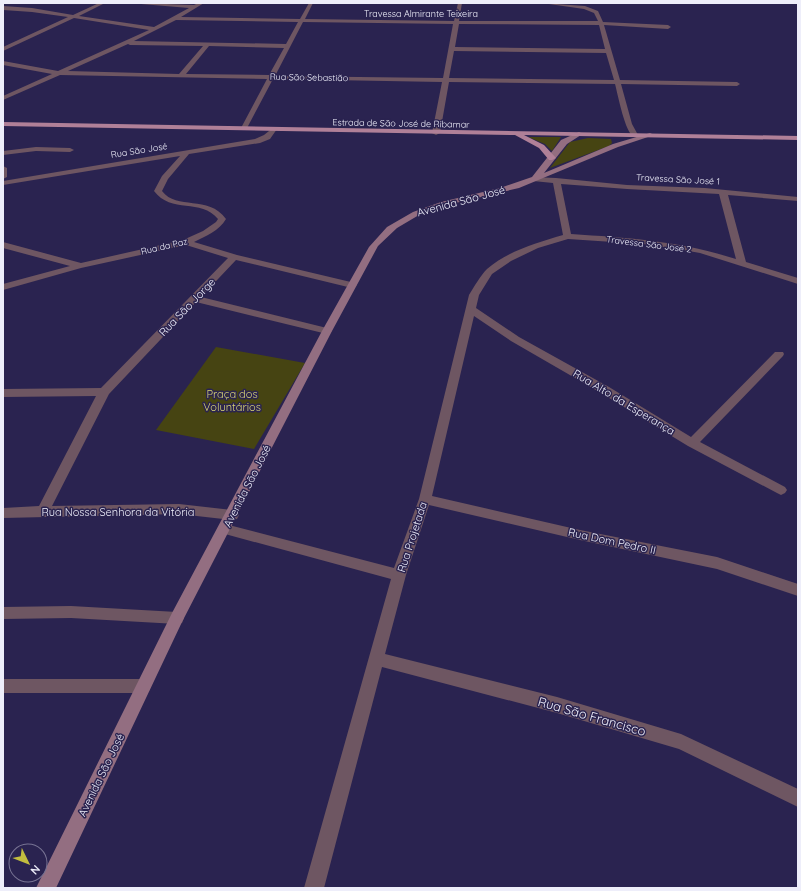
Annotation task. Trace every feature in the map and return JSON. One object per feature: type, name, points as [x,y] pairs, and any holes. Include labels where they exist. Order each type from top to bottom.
[{"type":"main road","name":"Estrada de São José de Ribamar","points":[[3,124],[436,133],[798,138]]},
{"type":"main road","points":[[515,134],[542,147],[548,151],[552,158]]},
{"type":"main road","points":[[614,135],[621,140],[616,146]]},
{"type":"street","points":[[3,13],[26,3]]},
{"type":"street","points":[[3,49],[103,3]]},
{"type":"street","points":[[141,3],[194,7]]},
{"type":"street","points":[[3,98],[126,43],[202,3]]},
{"type":"street","points":[[244,128],[312,3]]},
{"type":"street","points":[[436,133],[460,3]]},
{"type":"street","points":[[544,3],[586,8],[596,12],[601,23],[616,82],[634,135]]},
{"type":"street","points":[[3,8],[15,8],[155,29]]},
{"type":"street","name":"Travessa Almirante Teixeira","points":[[175,18],[456,23],[601,23],[668,27]]},
{"type":"street","points":[[126,43],[206,46],[288,46]]},
{"type":"street","points":[[181,76],[206,46]]},
{"type":"street","points":[[451,49],[608,51]]},
{"type":"street","name":"Rua São Sebastião","points":[[3,63],[59,73],[737,84]]},
{"type":"street","name":"Rua São José","points":[[3,183],[257,141],[267,137],[274,129]]},
{"type":"street","points":[[536,179],[566,140],[579,134]]},
{"type":"street","name":"Avenida São José","points":[[46,888],[177,618],[225,529],[327,331],[372,249],[381,237],[403,220],[424,210],[508,189],[616,146],[650,136]]},
{"type":"street","points":[[3,153],[36,150],[70,150]]},
{"type":"street","name":"Rua da Paz","points":[[3,287],[79,266],[186,242],[206,233],[222,219],[220,214],[213,208],[167,200],[160,196],[158,191],[165,178],[187,152]]},
{"type":"street","points":[[3,168],[3,177]]},
{"type":"street","name":"Travessa São José 1","points":[[536,179],[723,192],[798,199]]},
{"type":"street","points":[[556,180],[568,236]]},
{"type":"street","points":[[723,192],[742,263]]},
{"type":"street","name":"Travessa São José 2","points":[[568,236],[642,241],[683,247],[742,263],[798,281]]},
{"type":"street","name":"Rua Projetada","points":[[314,888],[378,659],[399,575],[425,499],[474,295],[489,272],[508,259],[535,246],[568,236]]},
{"type":"street","points":[[186,242],[234,257],[352,286]]},
{"type":"street","points":[[3,245],[79,266]]},
{"type":"street","name":"Rua São Jorge","points":[[43,511],[104,392],[196,299],[234,257]]},
{"type":"street","points":[[196,299],[327,331]]},
{"type":"street","name":"Rua Alto da Esperança","points":[[470,310],[515,339],[605,390],[692,443],[781,490]]},
{"type":"street","points":[[692,443],[779,354]]},
{"type":"street","points":[[3,393],[104,392]]},
{"type":"street","name":"Rua Dom Pedro II","points":[[425,499],[580,535],[717,563],[798,590]]},
{"type":"street","name":"Rua Nossa Senhora da Vitória","points":[[3,513],[43,511],[179,510],[232,515]]},
{"type":"street","points":[[225,529],[399,575]]},
{"type":"street","points":[[3,613],[71,612],[177,618]]},
{"type":"street","name":"Rua São Francisco","points":[[378,659],[557,705],[681,742],[798,798]]},
{"type":"street","points":[[3,686],[143,686]]},
{"type":"green space","points":[[528,137],[561,137],[552,151],[545,144]]},
{"type":"green space","points":[[588,138],[611,139],[612,143],[609,146],[550,168],[570,142]]},
{"type":"green space","name":"Praça dos Voluntários","points":[[216,347],[305,363],[254,449],[156,430]]}]
